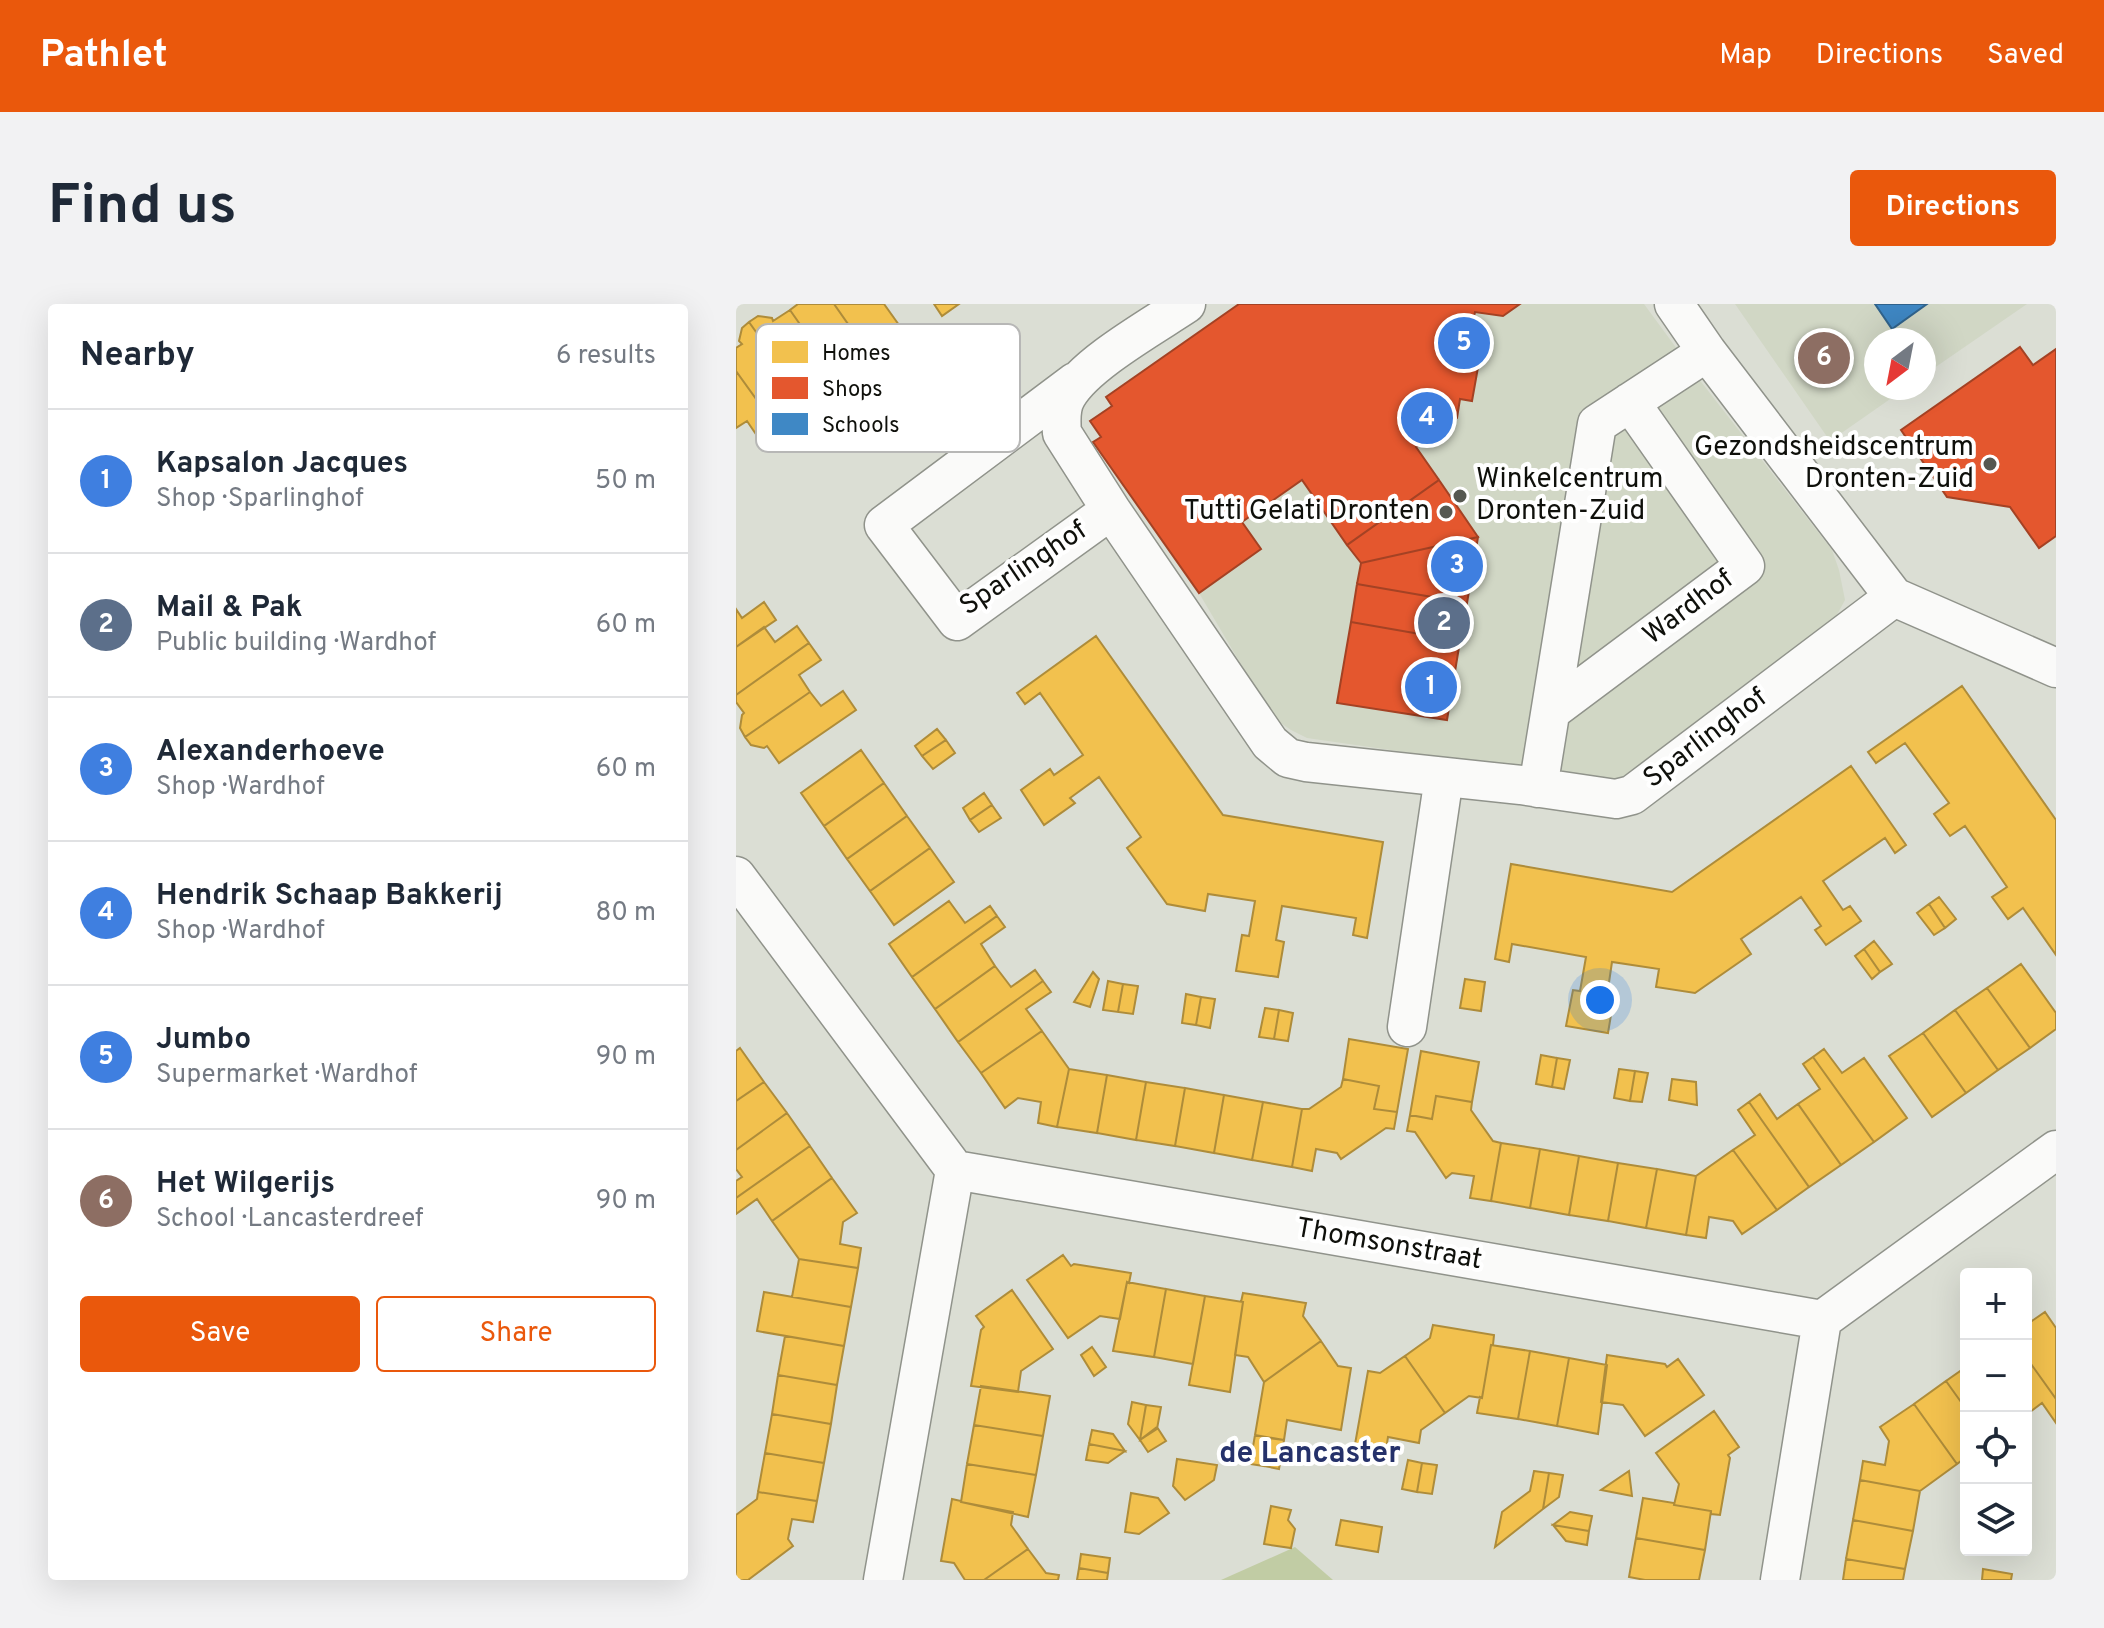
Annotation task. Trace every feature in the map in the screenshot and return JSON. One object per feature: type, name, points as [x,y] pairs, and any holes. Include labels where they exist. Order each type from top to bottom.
[{"type":"street","name":"Sparlinghof","points":[[1020,424],[1099,363],[1186,304]]},
{"type":"street","points":[[1674,304],[1707,352],[1894,597],[2056,668]]},
{"type":"street","points":[[1538,788],[1597,424],[1707,352]]},
{"type":"street","name":"Sparlinghof","points":[[1077,381],[1065,400],[1062,433],[1270,743],[1288,758],[1616,799],[1632,795],[1894,597]]},
{"type":"street","name":"Wardhof","points":[[1551,711],[1745,566],[1630,402]]},
{"type":"street","name":"Sparlinghof","points":[[982,452],[884,525],[957,621],[1111,510]]},
{"type":"street","points":[[1407,1027],[1444,777]]},
{"type":"street","points":[[736,876],[955,1170],[883,1580]]},
{"type":"street","points":[[1780,1580],[1822,1320],[2056,1150]]},
{"type":"street","name":"Thomsonstraat","points":[[955,1170],[1822,1320]]},
{"type":"shaded area","name":"Winkelcentrum Dronten-Zuid","points":[[1239,304],[1644,304],[1832,550],[1845,600],[1833,622],[1622,788],[1516,768],[1307,738],[1272,717],[1199,593],[1093,442],[1100,436],[1090,421],[1111,406],[1106,397]]},
{"type":"shaded area","points":[[1735,304],[2027,304],[1936,367],[1936,328],[1864,328],[1864,400],[1889,400],[1830,441]]},
{"type":"green space","points":[[1295,1547],[1333,1580],[1221,1580]]},
{"type":"building: Homes","points":[[798,304],[834,304],[848,324],[800,324],[790,310]]},
{"type":"building: Homes","points":[[834,304],[884,304],[898,324],[848,324]]},
{"type":"building: Homes","points":[[934,304],[959,304],[942,316]]},
{"type":"building: Homes","points":[[790,310],[800,324],[756,324],[756,332],[749,322],[758,316],[772,318],[773,321]]},
{"type":"building: Homes","points":[[749,322],[756,332],[756,399],[736,371],[736,348],[742,344],[739,341],[742,328]]},
{"type":"building: Homes","points":[[736,371],[756,399],[756,434],[747,421],[736,428]]},
{"type":"building: Homes","points":[[764,602],[776,620],[736,647],[736,609],[742,618]]},
{"type":"building: Homes","points":[[797,626],[809,643],[736,695],[736,647],[764,627],[775,642]]},
{"type":"building: Homes","points":[[1096,636],[1223,815],[1383,842],[1367,938],[1353,935],[1356,918],[1282,906],[1276,940],[1284,942],[1278,977],[1236,971],[1242,935],[1249,936],[1255,901],[1208,894],[1205,911],[1167,904],[1127,848],[1141,837],[1099,777],[1070,798],[1075,803],[1044,825],[1021,790],[1050,769],[1054,775],[1083,755],[1040,693],[1025,704],[1017,693]]},
{"type":"building: Homes","points":[[809,643],[821,660],[799,675],[810,692],[745,737],[740,728],[744,713],[736,702],[736,695]]},
{"type":"building: Homes","points":[[1962,686],[2056,820],[2056,955],[2023,908],[2008,919],[1992,897],[2007,887],[1965,826],[1950,836],[1934,814],[1949,803],[1905,743],[1876,763],[1868,752]]},
{"type":"building: Homes","points":[[843,691],[856,710],[779,763],[767,746],[751,745],[745,737],[810,692],[821,706]]},
{"type":"building: Homes","points":[[937,729],[946,740],[922,756],[915,746]]},
{"type":"building: Homes","points":[[946,740],[955,753],[933,769],[922,756]]},
{"type":"building: Homes","points":[[861,750],[884,783],[824,826],[801,793]]},
{"type":"building: Homes","points":[[1851,766],[1906,845],[1895,853],[1885,838],[1823,881],[1843,910],[1850,906],[1861,921],[1826,945],[1815,930],[1821,926],[1801,897],[1741,939],[1751,954],[1695,993],[1656,987],[1659,969],[1612,962],[1607,996],[1614,997],[1608,1033],[1566,1026],[1573,990],[1580,991],[1586,957],[1512,944],[1509,962],[1495,959],[1511,864],[1672,892]]},
{"type":"building: Homes","points":[[884,783],[907,816],[847,859],[824,826]]},
{"type":"building: Homes","points":[[984,793],[992,805],[970,820],[963,808]]},
{"type":"building: Homes","points":[[992,805],[1001,818],[979,832],[970,820]]},
{"type":"building: Homes","points":[[907,816],[930,848],[870,891],[847,859]]},
{"type":"building: Homes","points":[[930,848],[954,882],[894,925],[870,891]]},
{"type":"building: Homes","points":[[1939,897],[1956,919],[1945,928],[1929,904]]},
{"type":"building: Homes","points":[[949,901],[965,923],[990,906],[997,916],[912,977],[889,944]]},
{"type":"building: Homes","points":[[1929,904],[1945,928],[1934,935],[1917,913]]},
{"type":"building: Homes","points":[[997,916],[1005,927],[981,944],[995,966],[935,1009],[912,977]]},
{"type":"building: Homes","points":[[1874,941],[1892,964],[1880,972],[1864,949]]},
{"type":"building: Homes","points":[[1864,949],[1880,972],[1872,979],[1855,956]]},
{"type":"building: Homes","points":[[2021,964],[2056,1013],[2056,1029],[2030,1048],[1987,988]]},
{"type":"building: Homes","points":[[995,966],[1011,987],[1035,970],[1043,981],[958,1042],[935,1009]]},
{"type":"building: Homes","points":[[1093,972],[1099,979],[1090,1007],[1074,1002]]},
{"type":"building: Homes","points":[[1465,979],[1485,982],[1481,1011],[1460,1008]]},
{"type":"building: Homes","points":[[1043,981],[1051,992],[1026,1009],[1042,1031],[981,1073],[958,1042]]},
{"type":"building: Homes","points":[[1108,981],[1123,984],[1118,1012],[1103,1010]]},
{"type":"building: Homes","points":[[1123,984],[1138,986],[1133,1014],[1118,1012]]},
{"type":"building: Homes","points":[[1987,988],[2030,1048],[1998,1070],[1955,1010]]},
{"type":"building: Homes","points":[[1186,994],[1201,997],[1196,1025],[1182,1023]]},
{"type":"building: Homes","points":[[1201,997],[1215,999],[1210,1028],[1196,1025]]},
{"type":"building: Homes","points":[[1265,1008],[1279,1010],[1274,1039],[1259,1037]]},
{"type":"building: Homes","points":[[1279,1010],[1293,1013],[1288,1041],[1274,1039]]},
{"type":"building: Homes","points":[[1955,1010],[1998,1070],[1966,1093],[1923,1033]]},
{"type":"building: Homes","points":[[1042,1031],[1069,1069],[1057,1127],[1038,1123],[1041,1102],[1018,1098],[1005,1108],[981,1073]]},
{"type":"building: Homes","points":[[1923,1033],[1966,1093],[1932,1117],[1889,1056]]},
{"type":"building: Homes","points":[[1349,1039],[1408,1049],[1397,1112],[1374,1109],[1379,1086],[1343,1079]]},
{"type":"building: Homes","points":[[740,1048],[764,1082],[736,1101],[736,1051]]},
{"type":"building: Homes","points":[[1824,1049],[1842,1073],[1864,1058],[1907,1118],[1874,1142],[1813,1057]]},
{"type":"building: Homes","points":[[1421,1051],[1479,1062],[1472,1102],[1436,1096],[1432,1119],[1410,1115]]},
{"type":"building: Homes","points":[[1541,1055],[1557,1058],[1552,1087],[1536,1084]]},
{"type":"building: Homes","points":[[1813,1057],[1874,1142],[1841,1165],[1798,1104],[1820,1089],[1803,1064]]},
{"type":"building: Homes","points":[[1557,1058],[1570,1060],[1564,1089],[1552,1087]]},
{"type":"building: Homes","points":[[1069,1069],[1107,1075],[1097,1133],[1057,1127]]},
{"type":"building: Homes","points":[[1619,1069],[1635,1071],[1630,1101],[1614,1098]]},
{"type":"building: Homes","points":[[1635,1071],[1648,1073],[1642,1102],[1630,1101]]},
{"type":"building: Homes","points":[[1107,1075],[1146,1082],[1136,1140],[1097,1133]]},
{"type":"building: Homes","points":[[1343,1079],[1379,1086],[1374,1109],[1397,1112],[1394,1129],[1386,1128],[1341,1159],[1337,1153],[1316,1149],[1312,1171],[1292,1167],[1302,1109],[1309,1109],[1341,1087]]},
{"type":"building: Homes","points":[[1672,1079],[1696,1082],[1697,1105],[1669,1100]]},
{"type":"building: Homes","points":[[764,1082],[787,1113],[736,1150],[736,1101]]},
{"type":"building: Homes","points":[[1146,1082],[1185,1088],[1175,1146],[1136,1140]]},
{"type":"building: Homes","points":[[1185,1088],[1224,1095],[1214,1153],[1175,1146]]},
{"type":"building: Homes","points":[[1760,1094],[1777,1119],[1798,1104],[1841,1165],[1809,1187],[1749,1102]]},
{"type":"building: Homes","points":[[1224,1095],[1263,1102],[1252,1160],[1214,1153]]},
{"type":"building: Homes","points":[[1436,1096],[1472,1102],[1471,1110],[1493,1141],[1501,1143],[1491,1201],[1470,1198],[1474,1176],[1452,1173],[1446,1178],[1415,1132],[1407,1131],[1410,1115],[1432,1119]]},
{"type":"building: Homes","points":[[1263,1102],[1302,1109],[1292,1167],[1252,1160]]},
{"type":"building: Homes","points":[[1749,1102],[1809,1187],[1777,1210],[1733,1150],[1755,1135],[1738,1110]]},
{"type":"building: Homes","points":[[787,1113],[810,1146],[736,1198],[736,1181],[742,1177],[736,1169],[736,1150]]},
{"type":"building: Homes","points":[[1501,1143],[1540,1149],[1530,1208],[1491,1201]]},
{"type":"building: Homes","points":[[810,1146],[832,1178],[772,1221],[757,1199],[736,1214],[736,1198]]},
{"type":"building: Homes","points":[[1540,1149],[1579,1156],[1569,1215],[1530,1208]]},
{"type":"building: Homes","points":[[1733,1150],[1777,1210],[1742,1234],[1733,1221],[1709,1217],[1706,1238],[1686,1235],[1696,1176]]},
{"type":"building: Homes","points":[[1579,1156],[1618,1163],[1608,1221],[1569,1215]]},
{"type":"building: Homes","points":[[1618,1163],[1657,1169],[1646,1228],[1608,1221]]},
{"type":"building: Homes","points":[[1657,1169],[1696,1176],[1686,1235],[1646,1228]]},
{"type":"building: Homes","points":[[832,1178],[857,1213],[843,1222],[840,1244],[861,1248],[858,1268],[799,1259],[772,1221]]},
{"type":"building: Homes","points":[[1063,1255],[1071,1266],[1131,1273],[1120,1319],[1100,1316],[1068,1338],[1027,1280]]},
{"type":"building: Homes","points":[[799,1259],[858,1268],[851,1307],[792,1297]]},
{"type":"building: Homes","points":[[1127,1282],[1166,1289],[1154,1357],[1113,1351]]},
{"type":"building: Homes","points":[[1166,1289],[1205,1296],[1193,1364],[1154,1357]]},
{"type":"building: Homes","points":[[1012,1290],[1053,1349],[1021,1371],[1018,1392],[971,1386],[984,1327],[976,1316]]},
{"type":"building: Homes","points":[[764,1292],[851,1307],[844,1346],[757,1331]]},
{"type":"building: Homes","points":[[1243,1293],[1306,1303],[1303,1316],[1321,1341],[1264,1382],[1248,1357],[1235,1355]]},
{"type":"building: Homes","points":[[1205,1296],[1243,1302],[1230,1392],[1189,1385]]},
{"type":"building: Homes","points":[[2045,1312],[2056,1328],[2056,1399],[2032,1365],[2032,1321]]},
{"type":"building: Homes","points":[[1433,1325],[1494,1335],[1482,1398],[1469,1396],[1445,1413],[1405,1356],[1430,1338]]},
{"type":"building: Homes","points":[[785,1336],[844,1346],[837,1385],[778,1375]]},
{"type":"building: Homes","points":[[1321,1341],[1338,1366],[1351,1368],[1341,1430],[1287,1420],[1284,1440],[1255,1435],[1264,1382]]},
{"type":"building: Homes","points":[[1491,1345],[1530,1351],[1518,1419],[1477,1413]]},
{"type":"building: Homes","points":[[1092,1347],[1106,1367],[1094,1376],[1081,1355]]},
{"type":"building: Homes","points":[[1530,1351],[1569,1358],[1557,1426],[1518,1419]]},
{"type":"building: Homes","points":[[1607,1355],[1665,1364],[1667,1367],[1678,1359],[1704,1395],[1645,1436],[1623,1405],[1601,1402]]},
{"type":"building: Homes","points":[[1405,1356],[1445,1413],[1421,1430],[1419,1443],[1388,1437],[1385,1456],[1354,1450],[1368,1371],[1380,1373]]},
{"type":"building: Homes","points":[[1569,1358],[1607,1365],[1598,1434],[1557,1426]]},
{"type":"building: Homes","points":[[2032,1365],[2056,1399],[2056,1423],[2042,1403],[2032,1410]]},
{"type":"building: Homes","points":[[1960,1371],[1960,1401],[1946,1381]]},
{"type":"building: Homes","points":[[778,1375],[837,1385],[831,1424],[772,1414]]},
{"type":"building: Homes","points":[[1946,1381],[1960,1401],[1960,1462],[1957,1464],[1914,1404]]},
{"type":"building: Homes","points":[[981,1386],[1050,1396],[1043,1436],[974,1425]]},
{"type":"building: Homes","points":[[1132,1402],[1146,1405],[1140,1440],[1128,1424]]},
{"type":"building: Homes","points":[[1914,1404],[1957,1464],[1920,1491],[1860,1480],[1863,1461],[1885,1465],[1889,1441],[1880,1427]]},
{"type":"building: Homes","points":[[1146,1405],[1161,1407],[1157,1429],[1140,1440]]},
{"type":"building: Homes","points":[[1714,1411],[1739,1447],[1728,1455],[1720,1515],[1674,1505],[1679,1484],[1656,1453]]},
{"type":"building: Homes","points":[[772,1414],[831,1424],[824,1463],[765,1453]]},
{"type":"building: Homes","points":[[974,1425],[1043,1436],[1036,1475],[967,1464]]},
{"type":"building: Homes","points":[[1157,1427],[1166,1441],[1148,1452],[1140,1440]]},
{"type":"building: Homes","points":[[1092,1430],[1113,1434],[1125,1451],[1089,1444]]},
{"type":"building: Homes","points":[[1255,1435],[1269,1438],[1264,1466],[1250,1464]]},
{"type":"building: Homes","points":[[1269,1438],[1284,1440],[1279,1469],[1264,1466]]},
{"type":"building: Homes","points":[[1089,1444],[1125,1451],[1108,1463],[1086,1460]]},
{"type":"building: Homes","points":[[765,1453],[824,1463],[817,1501],[758,1492]]},
{"type":"building: Homes","points":[[1177,1459],[1217,1465],[1214,1480],[1185,1500],[1173,1486]]},
{"type":"building: Homes","points":[[1408,1460],[1422,1463],[1417,1492],[1402,1489]]},
{"type":"building: Homes","points":[[1422,1463],[1437,1465],[1432,1494],[1417,1492]]},
{"type":"building: Homes","points":[[967,1464],[1036,1475],[1028,1517],[961,1502]]},
{"type":"building: Homes","points":[[1534,1471],[1549,1473],[1543,1509],[1495,1547],[1502,1512],[1530,1491]]},
{"type":"building: Homes","points":[[1629,1471],[1632,1496],[1601,1490]]},
{"type":"building: Homes","points":[[1549,1473],[1563,1475],[1559,1497],[1543,1509]]},
{"type":"building: Homes","points":[[1860,1480],[1920,1491],[1913,1531],[1853,1520]]},
{"type":"building: Homes","points":[[758,1492],[817,1501],[813,1522],[792,1519],[788,1539],[793,1546],[748,1580],[736,1580],[736,1515],[757,1499]]},
{"type":"building: Homes","points":[[1131,1493],[1158,1498],[1169,1513],[1139,1534],[1125,1532]]},
{"type":"building: Homes","points":[[1643,1498],[1711,1511],[1705,1550],[1636,1538]]},
{"type":"building: Homes","points":[[952,1499],[1013,1512],[1011,1525],[1028,1549],[984,1580],[965,1580],[954,1563],[941,1561]]},
{"type":"building: Homes","points":[[1271,1506],[1291,1510],[1288,1520],[1295,1529],[1291,1548],[1264,1544]]},
{"type":"building: Homes","points":[[1570,1512],[1592,1516],[1589,1531],[1553,1525]]},
{"type":"building: Homes","points":[[1341,1520],[1382,1527],[1378,1552],[1336,1545]]},
{"type":"building: Homes","points":[[1853,1520],[1913,1531],[1905,1569],[1846,1559]]},
{"type":"building: Homes","points":[[1553,1525],[1589,1531],[1587,1545],[1566,1541]]},
{"type":"building: Homes","points":[[1636,1538],[1705,1550],[1699,1580],[1629,1577]]},
{"type":"building: Homes","points":[[1028,1549],[1046,1573],[1059,1575],[1058,1580],[984,1580]]},
{"type":"building: Homes","points":[[1081,1554],[1110,1558],[1108,1573],[1079,1568]]},
{"type":"building: Homes","points":[[1846,1559],[1905,1569],[1903,1580],[1843,1580]]},
{"type":"building: Homes","points":[[1079,1568],[1108,1573],[1107,1580],[1077,1580]]},
{"type":"building: Homes","points":[[1983,1569],[2012,1574],[2011,1580],[1982,1580]]},
{"type":"building: Shops","points":[[1239,304],[1520,304],[1503,316],[1475,312],[1472,326],[1485,328],[1472,401],[1460,399],[1457,418],[1416,447],[1439,480],[1347,545],[1302,480],[1242,522],[1261,549],[1199,593],[1093,442],[1101,437],[1090,421],[1112,406],[1106,397]]},
{"type":"building: Shops","name":"Gezondsheidscentrum Dronten-Zuid","points":[[2020,347],[2033,365],[2056,349],[2056,536],[2039,548],[2010,507],[1947,497],[1901,430]]},
{"type":"building: Shops","points":[[1439,480],[1478,537],[1361,563],[1347,545]]},
{"type":"building: Shops","points":[[1478,537],[1467,603],[1357,584],[1361,563]]},
{"type":"building: Shops","points":[[1357,584],[1467,603],[1460,641],[1351,622]]},
{"type":"building: Shops","points":[[1351,622],[1460,641],[1447,720],[1337,703]]},
{"type":"building: Schools","points":[[1875,304],[1927,304],[1893,328]]},
{"type":"place","name":"Jumbo","points":[[1464,343]]},
{"type":"place","name":"Het Wilgerijs","points":[[1824,358]]},
{"type":"place","name":"Hendrik Schaap Bakkerij","points":[[1427,418]]},
{"type":"place","name":"Gezondsheidscentrum Dronten-Zuid","points":[[1990,464]]},
{"type":"place","name":"Winkelcentrum Dronten-Zuid","points":[[1460,496]]},
{"type":"place","name":"Tutti Gelati Dronten","points":[[1446,512]]},
{"type":"place","name":"Alexanderhoeve","points":[[1457,566]]},
{"type":"place","name":"Mail & Pak","points":[[1444,623]]},
{"type":"place","name":"Kapsalon Jacques","points":[[1431,687]]},
{"type":"district","name":"de Lancaster","points":[[1310,1454]]}]
